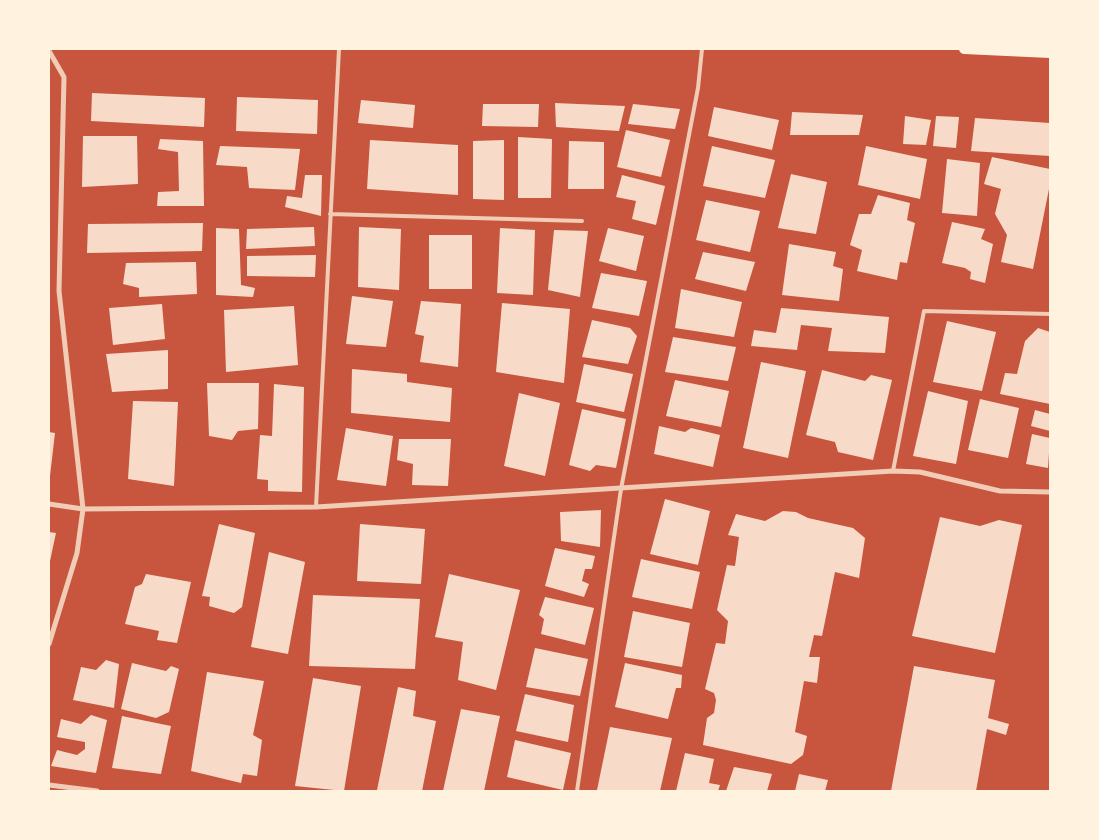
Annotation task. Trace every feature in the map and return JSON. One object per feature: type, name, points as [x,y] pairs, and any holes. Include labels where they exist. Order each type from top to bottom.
[{"type":"main road","points":[[964,49],[1050,53]]},
{"type":"street","points":[[49,51],[64,76],[59,291],[83,509],[76,554],[49,644]]},
{"type":"street","points":[[49,504],[83,509],[316,507],[893,471],[920,472],[1000,491],[1050,492]]},
{"type":"street","points":[[49,785],[97,791]]},
{"type":"lane","points":[[316,507],[339,49]]},
{"type":"lane","points":[[577,791],[621,489],[698,88],[702,49]]},
{"type":"lane","points":[[330,214],[582,221]]},
{"type":"lane","points":[[893,471],[924,311],[1050,314]]},
{"type":"building","points":[[92,93],[205,98],[204,127],[91,121]]},
{"type":"building","points":[[237,97],[318,100],[317,134],[236,131]]},
{"type":"building","points":[[361,100],[415,105],[413,128],[358,123]]},
{"type":"building","points":[[555,103],[625,106],[619,131],[556,127]]},
{"type":"building","points":[[483,104],[539,104],[538,127],[482,126]]},
{"type":"building","points":[[633,104],[680,109],[675,129],[628,124]]},
{"type":"building","points":[[714,107],[779,120],[772,150],[708,136]]},
{"type":"building","points":[[792,112],[863,115],[859,135],[790,135]]},
{"type":"building","points":[[905,116],[931,120],[926,145],[903,144]]},
{"type":"building","points":[[936,116],[959,117],[956,148],[933,146]]},
{"type":"building","points":[[975,118],[1050,123],[1050,156],[971,151]]},
{"type":"building","points":[[626,130],[670,140],[661,177],[617,167]]},
{"type":"building","points":[[83,136],[137,136],[138,184],[82,187]]},
{"type":"building","points":[[518,137],[552,139],[551,198],[518,198]]},
{"type":"building","points":[[160,139],[203,141],[204,206],[157,206],[158,192],[179,191],[178,152],[158,149]]},
{"type":"building","points":[[370,140],[458,145],[458,195],[367,189]]},
{"type":"building","points":[[504,140],[504,200],[473,199],[473,141]]},
{"type":"building","points":[[569,141],[604,142],[604,189],[568,189]]},
{"type":"building","points":[[220,146],[300,149],[295,190],[249,188],[247,167],[216,165]]},
{"type":"building","points":[[712,146],[775,160],[765,198],[703,186]]},
{"type":"building","points":[[866,146],[927,159],[920,199],[858,185]]},
{"type":"building","points":[[992,157],[1050,169],[1050,184],[1033,269],[1001,262],[1007,235],[995,214],[1001,189],[984,184]]},
{"type":"building","points":[[947,159],[980,163],[977,216],[942,213]]},
{"type":"building","points":[[791,174],[827,182],[816,234],[778,228]]},
{"type":"building","points":[[305,175],[322,175],[321,216],[285,207],[287,196],[302,198]]},
{"type":"building","points":[[622,175],[665,186],[656,225],[632,219],[636,201],[616,197]]},
{"type":"building","points":[[878,195],[910,203],[907,220],[915,223],[907,263],[900,262],[897,280],[857,271],[862,250],[850,245],[859,214],[871,214]]},
{"type":"building","points":[[706,200],[760,211],[750,252],[696,240]]},
{"type":"building","points":[[952,222],[985,229],[981,239],[993,244],[985,283],[970,279],[971,272],[965,268],[942,263]]},
{"type":"building","points":[[203,223],[202,251],[87,253],[88,224]]},
{"type":"building","points":[[314,227],[315,246],[246,249],[247,229]]},
{"type":"building","points":[[359,227],[401,229],[399,290],[358,287]]},
{"type":"building","points":[[216,228],[239,229],[241,285],[255,288],[253,297],[216,295]]},
{"type":"building","points":[[500,228],[535,230],[533,295],[497,293]]},
{"type":"building","points":[[608,228],[644,236],[636,271],[599,261]]},
{"type":"building","points":[[554,230],[588,231],[580,297],[548,290]]},
{"type":"building","points":[[429,235],[472,235],[472,289],[429,289]]},
{"type":"building","points":[[789,244],[836,252],[833,266],[843,269],[839,301],[782,295]]},
{"type":"building","points":[[703,252],[755,262],[746,291],[695,279]]},
{"type":"building","points":[[316,255],[315,277],[247,276],[247,256]]},
{"type":"building","points":[[196,262],[197,294],[139,297],[139,288],[123,284],[126,263]]},
{"type":"building","points":[[601,273],[647,281],[639,316],[592,308]]},
{"type":"building","points":[[681,289],[742,302],[734,337],[675,328]]},
{"type":"building","points":[[352,296],[393,301],[386,347],[346,344]]},
{"type":"building","points":[[421,301],[461,304],[458,367],[420,362],[424,336],[415,334]]},
{"type":"building","points":[[502,303],[570,309],[564,383],[496,372]]},
{"type":"building","points":[[162,304],[165,339],[113,345],[109,308]]},
{"type":"building","points":[[294,306],[298,365],[226,372],[224,310]]},
{"type":"building","points":[[781,308],[889,317],[885,353],[828,351],[832,328],[801,325],[797,350],[751,346],[754,330],[776,333]]},
{"type":"building","points":[[592,320],[630,328],[637,336],[628,364],[582,357]]},
{"type":"building","points":[[947,321],[996,332],[982,391],[933,382]]},
{"type":"building","points":[[1038,328],[1050,332],[1050,404],[1000,394],[1005,373],[1017,374],[1025,341]]},
{"type":"building","points":[[673,337],[736,347],[728,381],[665,372]]},
{"type":"building","points":[[168,350],[168,389],[112,392],[106,354]]},
{"type":"building","points":[[761,362],[806,371],[788,458],[743,448]]},
{"type":"building","points":[[584,364],[633,374],[624,412],[576,402]]},
{"type":"building","points":[[352,369],[407,374],[407,382],[452,388],[450,422],[351,413]]},
{"type":"building","points":[[822,370],[865,381],[871,375],[892,380],[873,460],[838,452],[835,442],[806,435]]},
{"type":"building","points":[[675,380],[729,391],[721,427],[666,416]]},
{"type":"building","points":[[207,383],[259,383],[258,429],[238,431],[232,440],[209,436]]},
{"type":"building","points":[[274,384],[304,387],[302,492],[268,491],[268,480],[257,479],[260,435],[272,436]]},
{"type":"building","points":[[928,391],[968,401],[956,464],[913,456]]},
{"type":"building","points":[[519,393],[560,403],[545,476],[504,466]]},
{"type":"building","points":[[980,399],[1019,408],[1008,458],[968,450]]},
{"type":"building","points":[[133,401],[178,402],[174,486],[128,479]]},
{"type":"building","points":[[582,409],[626,419],[616,468],[596,465],[590,471],[569,465]]},
{"type":"building","points":[[1035,410],[1050,414],[1050,431],[1031,426]]},
{"type":"building","points":[[659,426],[685,432],[691,428],[720,435],[713,467],[654,454]]},
{"type":"building","points":[[346,428],[393,436],[386,486],[337,480]]},
{"type":"building","points":[[49,432],[55,433],[50,476],[49,476]]},
{"type":"building","points":[[1032,434],[1050,438],[1048,468],[1026,464]]},
{"type":"building","points":[[399,439],[451,439],[448,486],[412,485],[413,464],[397,460]]},
{"type":"building","points":[[665,499],[710,511],[698,565],[650,554]]},
{"type":"building","points":[[601,510],[600,547],[561,541],[560,512]]},
{"type":"building","points":[[783,511],[796,512],[808,518],[853,528],[865,538],[859,578],[835,572],[822,636],[814,635],[809,657],[820,657],[817,683],[804,681],[795,732],[807,736],[803,755],[791,764],[703,745],[707,718],[714,713],[716,700],[714,693],[705,689],[716,643],[725,644],[728,621],[717,610],[727,565],[735,566],[739,537],[728,535],[736,514],[765,521]]},
{"type":"building","points":[[940,517],[980,526],[999,520],[1022,525],[995,653],[912,636]]},
{"type":"building","points":[[219,524],[255,533],[242,607],[234,613],[209,606],[210,597],[202,596]]},
{"type":"building","points":[[360,524],[425,529],[421,584],[357,581]]},
{"type":"building","points":[[49,532],[56,533],[50,561],[49,560]]},
{"type":"building","points":[[555,548],[595,556],[592,569],[585,569],[582,581],[589,584],[584,597],[545,586]]},
{"type":"building","points":[[269,552],[305,562],[288,654],[251,647]]},
{"type":"building","points":[[641,559],[700,572],[692,609],[632,597]]},
{"type":"building","points":[[146,574],[191,582],[177,643],[157,640],[159,631],[125,624],[135,587],[142,584]]},
{"type":"building","points":[[449,574],[520,590],[496,690],[458,680],[463,642],[435,637]]},
{"type":"building","points":[[313,595],[420,599],[415,669],[309,666]]},
{"type":"building","points":[[545,597],[594,608],[585,645],[541,634],[544,619],[539,615]]},
{"type":"building","points":[[633,611],[690,623],[682,667],[624,657]]},
{"type":"building","points":[[535,648],[588,659],[580,696],[526,687]]},
{"type":"building","points":[[106,660],[119,664],[114,708],[73,700],[81,667],[96,670]]},
{"type":"building","points":[[132,663],[166,671],[171,666],[179,669],[169,712],[156,718],[121,709]]},
{"type":"building","points":[[625,663],[682,675],[681,688],[676,688],[668,719],[615,707]]},
{"type":"building","points":[[914,666],[995,680],[988,718],[1009,724],[1006,735],[987,729],[976,791],[891,791]]},
{"type":"building","points":[[207,672],[264,681],[253,735],[262,740],[257,776],[243,774],[241,783],[191,771]]},
{"type":"building","points":[[313,678],[361,686],[344,791],[295,786]]},
{"type":"building","points":[[398,687],[416,691],[413,716],[436,721],[422,791],[377,790]]},
{"type":"building","points":[[525,694],[574,705],[568,742],[516,731]]},
{"type":"building","points":[[461,709],[500,716],[484,791],[443,791]]},
{"type":"building","points":[[91,715],[107,720],[96,773],[51,766],[57,750],[77,755],[85,749],[85,742],[57,737],[61,719],[81,724]]},
{"type":"building","points":[[122,716],[171,726],[161,774],[112,768]]},
{"type":"building","points":[[610,727],[672,738],[660,791],[597,790]]},
{"type":"building","points":[[515,740],[571,753],[563,790],[507,777]]},
{"type":"building","points":[[685,753],[714,759],[709,783],[720,785],[718,791],[676,791]]},
{"type":"building","points":[[734,767],[772,774],[767,791],[726,791]]},
{"type":"building","points":[[799,774],[828,780],[825,791],[795,791]]}]
